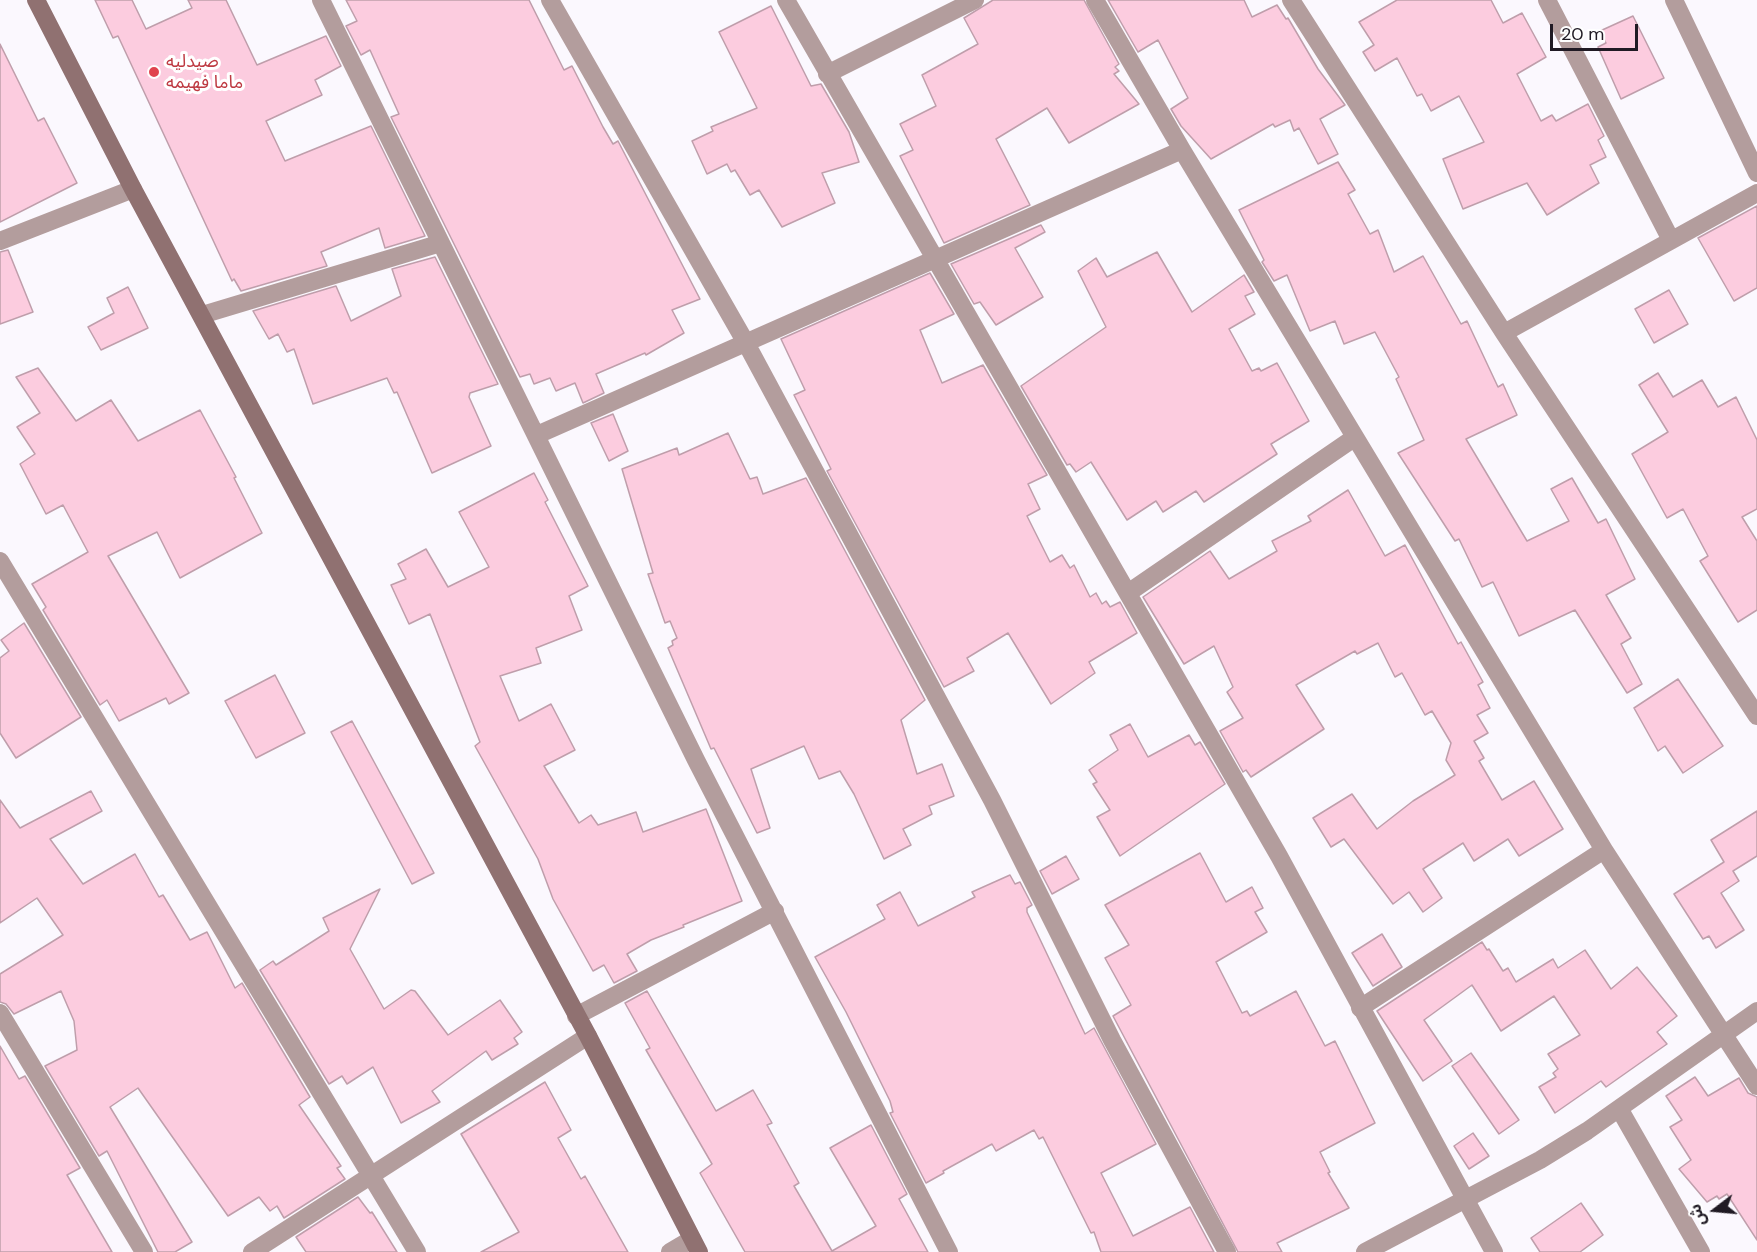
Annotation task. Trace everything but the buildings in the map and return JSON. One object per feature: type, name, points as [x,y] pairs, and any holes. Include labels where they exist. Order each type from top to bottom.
[{"type":"street","points":[[36,0],[133,189],[588,1036],[696,1245],[670,1252]]},
{"type":"street","points":[[321,0],[696,760],[949,1252]]},
{"type":"street","points":[[550,0],[746,343],[992,800],[1112,1040],[1227,1252]]},
{"type":"street","points":[[786,0],[1279,856],[1494,1252]]},
{"type":"street","points":[[827,74],[975,0]]},
{"type":"street","points":[[1095,0],[1354,438],[1604,850],[1725,1032],[1757,1086]]},
{"type":"street","points":[[1291,0],[1504,333],[1757,716]]},
{"type":"street","points":[[1547,0],[1671,240]]},
{"type":"street","points":[[1674,0],[1757,173]]},
{"type":"street","points":[[537,435],[1182,150]]},
{"type":"street","points":[[0,241],[133,189]]},
{"type":"street","points":[[1504,333],[1757,193]]},
{"type":"street","points":[[202,315],[441,243]]},
{"type":"street","points":[[1128,593],[1354,438]]},
{"type":"street","points":[[0,561],[369,1176],[417,1252]]},
{"type":"street","points":[[1360,1008],[1604,850]]},
{"type":"street","points":[[576,1016],[775,911]]},
{"type":"street","points":[[1365,1252],[1540,1160],[1620,1110],[1757,1011]]},
{"type":"street","points":[[0,1013],[144,1252]]},
{"type":"street","points":[[252,1252],[588,1036]]},
{"type":"street","points":[[1620,1110],[1701,1252]]},
{"type":"place","name":"صيدليه ماما فهيمه","points":[[154,72]]}]
